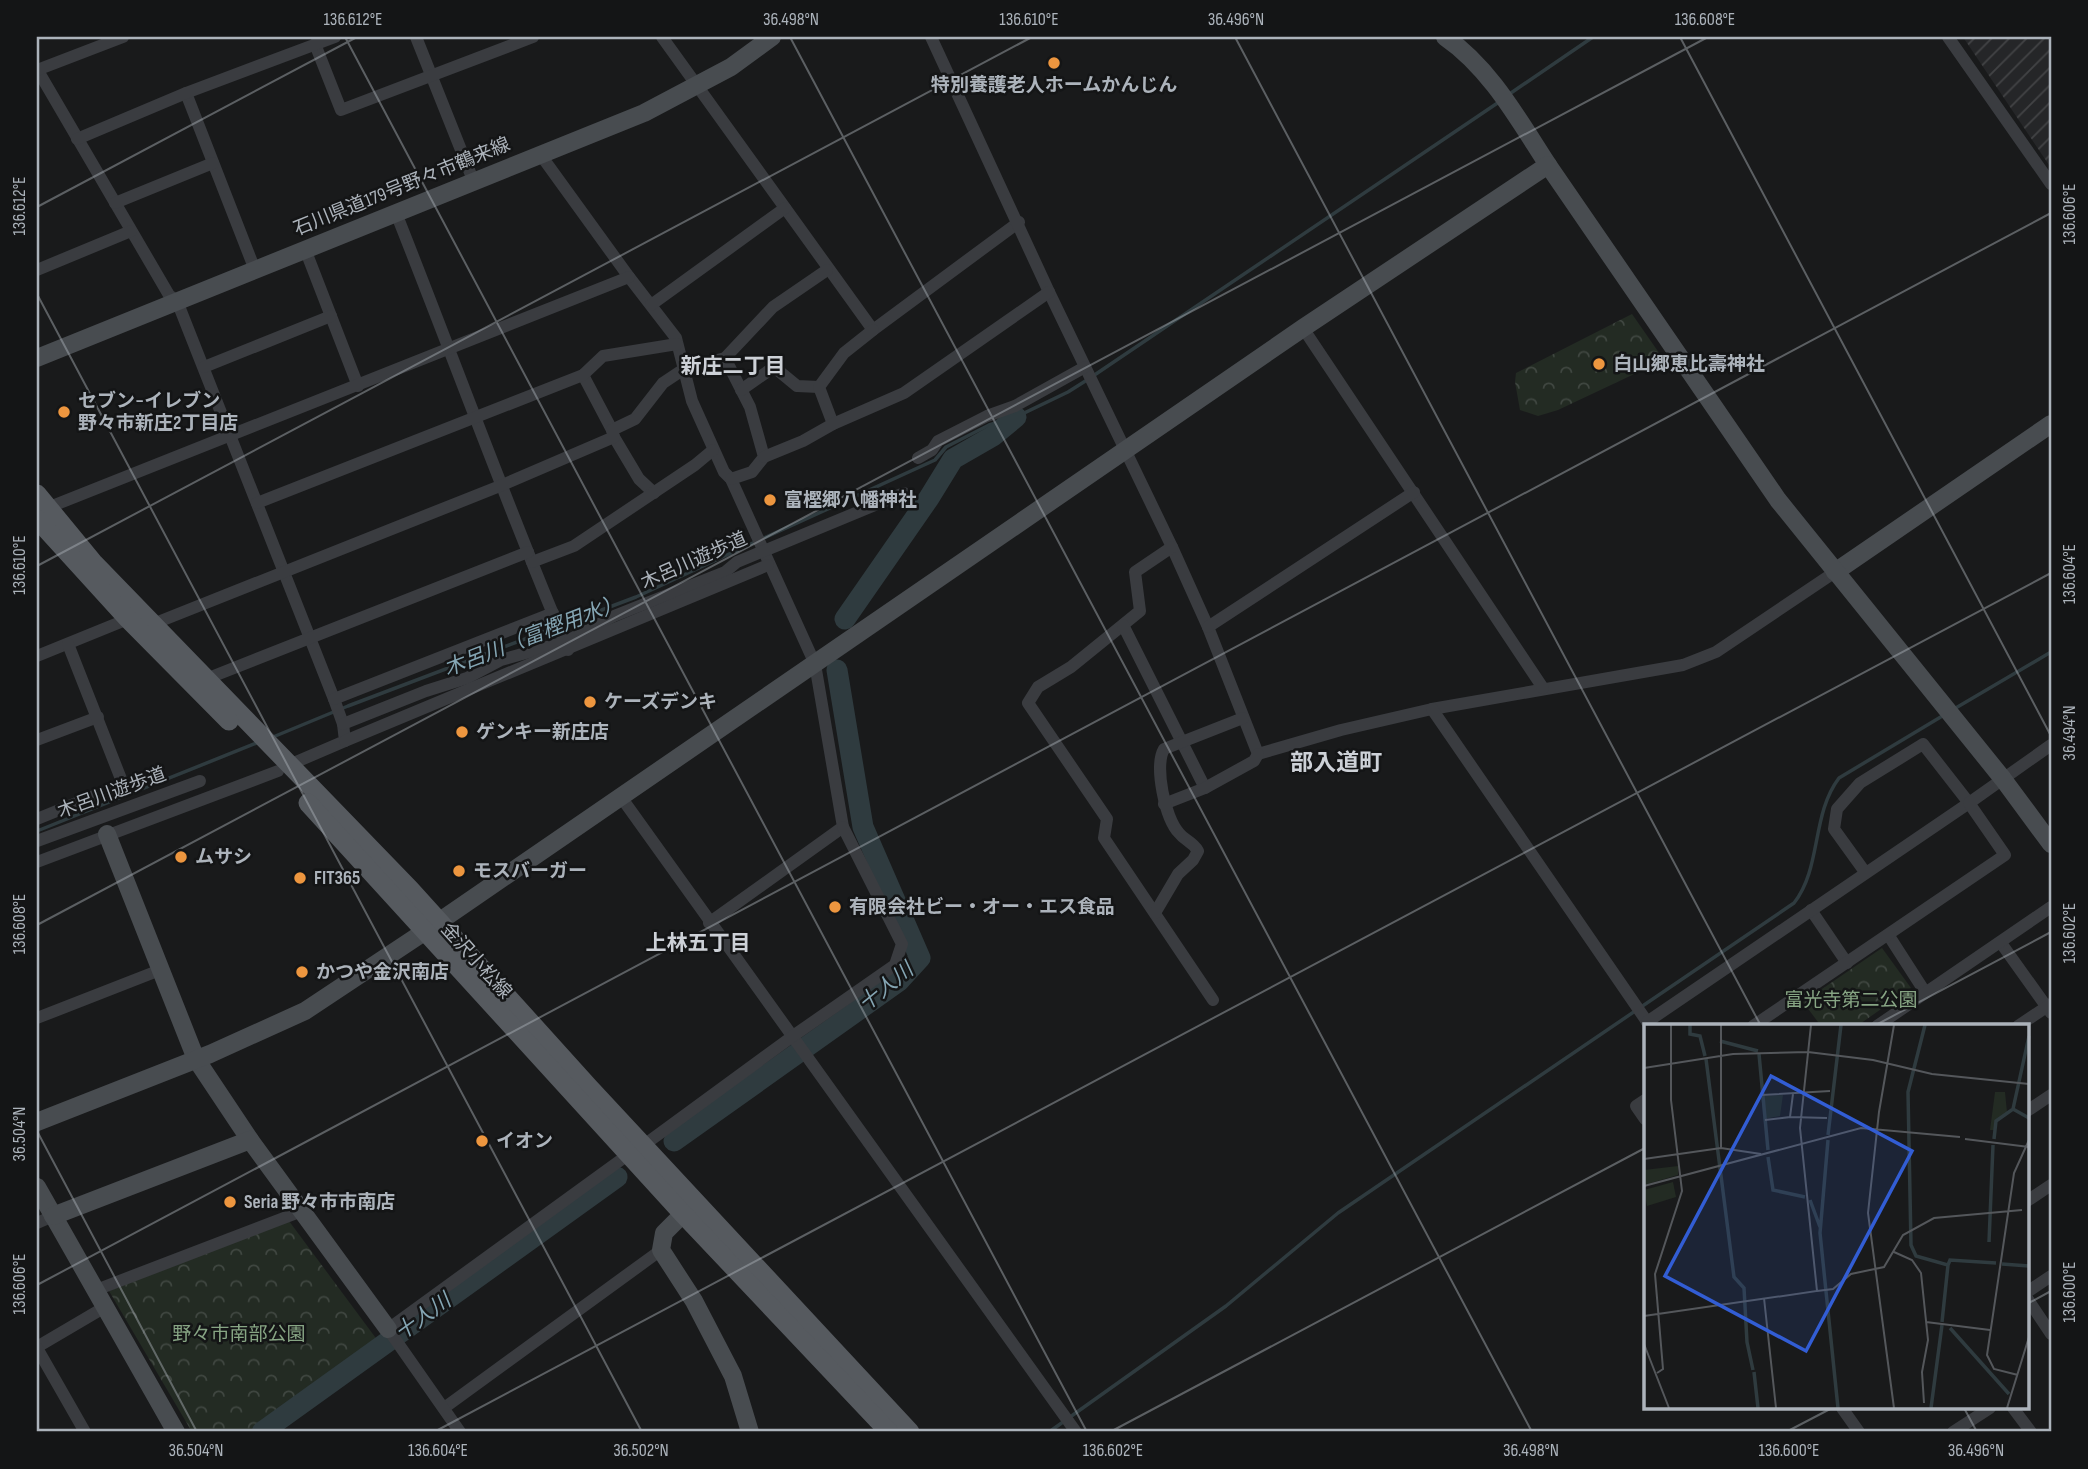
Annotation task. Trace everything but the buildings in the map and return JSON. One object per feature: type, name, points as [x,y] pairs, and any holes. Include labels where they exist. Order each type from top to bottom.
[{"type":"main road","name":"金沢小松線","points":[[40,507],[128,619],[260,743],[637,1150],[910,1432]]},
{"type":"main road","name":"金沢小松線","points":[[40,507],[206,679],[260,743]]},
{"type":"main road","name":"金沢小松線","points":[[637,1150],[682,1214],[889,1432]]},
{"type":"street","points":[[123,37],[37,69],[169,295],[177,301],[336,703],[345,741]]},
{"type":"street","points":[[77,139],[186,93],[335,37]]},
{"type":"street","points":[[416,37],[473,180]]},
{"type":"street","points":[[314,44],[341,110],[533,37]]},
{"type":"street","points":[[662,37],[827,270],[873,330]]},
{"type":"street","name":"石川県道179号野々市鶴来線","points":[[37,358],[644,113],[730,67],[772,37]]},
{"type":"street","points":[[931,37],[1049,292],[1172,547],[1208,627],[1258,754]]},
{"type":"street","points":[[1445,37],[1461,48],[1510,106],[1778,500],[2003,779],[2051,844]]},
{"type":"street","points":[[1948,37],[2051,184]]},
{"type":"street","points":[[186,93],[255,270]]},
{"type":"street","points":[[393,1337],[637,1150],[796,1040],[895,965],[902,944],[843,827],[815,664],[731,479],[713,450],[692,401],[676,338],[540,154]]},
{"type":"street","points":[[115,203],[213,163]]},
{"type":"street","points":[[37,1122],[196,1059],[305,1011],[1303,328],[1548,165]]},
{"type":"street","points":[[651,305],[785,208]]},
{"type":"street","points":[[396,213],[500,486],[565,642]]},
{"type":"street","points":[[819,387],[844,353],[1018,222]]},
{"type":"street","points":[[37,270],[131,231]]},
{"type":"street","points":[[305,250],[358,386]]},
{"type":"street","points":[[153,624],[500,486],[613,434],[635,418],[663,383],[684,369],[724,358],[773,307],[827,270]]},
{"type":"street","points":[[40,507],[358,386],[629,277]]},
{"type":"street","points":[[731,479],[752,472],[764,457],[904,393],[1049,292]]},
{"type":"street","points":[[204,367],[331,316]]},
{"type":"street","points":[[1303,328],[1543,688]]},
{"type":"street","points":[[257,503],[583,376],[603,356],[677,344]]},
{"type":"street","points":[[724,358],[750,407],[764,457]]},
{"type":"street","points":[[741,390],[774,367],[797,386],[819,387]]},
{"type":"street","points":[[918,457],[932,450],[938,441],[987,416],[1089,375]]},
{"type":"street","points":[[583,376],[639,479],[654,493]]},
{"type":"street","points":[[819,387],[832,424]]},
{"type":"street","points":[[1164,804],[1205,788],[1254,761],[1258,754],[1341,730],[1432,709],[1683,665],[1716,652],[2051,424]]},
{"type":"street","points":[[206,679],[309,637],[530,557],[574,546],[713,450]]},
{"type":"street","points":[[1208,627],[1413,492]]},
{"type":"street","name":"木呂川遊歩道","points":[[342,722],[467,678],[502,660],[565,642],[614,616],[725,572],[737,562],[763,549],[904,493]]},
{"type":"street","points":[[1172,547],[1135,572],[1140,611],[1071,667],[1038,687],[1028,703],[1107,819],[1104,838],[1213,1000]]},
{"type":"street","points":[[37,862],[284,768],[565,642],[768,565]]},
{"type":"street","points":[[336,703],[554,617]]},
{"type":"street","points":[[37,656],[128,619]]},
{"type":"street","points":[[1123,625],[1205,788]]},
{"type":"street","points":[[37,819],[123,784],[68,644]]},
{"type":"street","points":[[1432,709],[1647,1022],[2051,745]]},
{"type":"street","points":[[37,740],[98,717]]},
{"type":"street","points":[[1155,914],[1178,874],[1198,851],[1192,841],[1179,833],[1164,804],[1160,757],[1164,749],[1243,718]]},
{"type":"street","points":[[1756,1024],[2005,855],[1923,744],[1860,783],[1838,809],[1834,829],[1865,872]]},
{"type":"street","name":"木呂川遊歩道","points":[[37,841],[200,781]]},
{"type":"street","points":[[621,797],[1070,1425]]},
{"type":"street","points":[[709,923],[843,827]]},
{"type":"street","points":[[107,834],[196,1059],[250,1140],[460,1432]]},
{"type":"street","points":[[1880,1024],[2051,907]]},
{"type":"street","points":[[1811,909],[1847,963]]},
{"type":"street","points":[[1889,936],[1925,992]]},
{"type":"street","points":[[2001,943],[2050,1008],[2022,1024]]},
{"type":"street","points":[[37,1018],[160,970]]},
{"type":"street","points":[[2028,1110],[2051,1095]]},
{"type":"street","points":[[1644,1101],[1636,1106],[1644,1118]]},
{"type":"street","points":[[45,1219],[250,1140]]},
{"type":"street","points":[[2028,1200],[2051,1185]]},
{"type":"street","points":[[37,1187],[45,1219],[96,1290],[176,1432]]},
{"type":"street","points":[[96,1290],[302,1211]]},
{"type":"street","points":[[682,1214],[664,1233],[661,1250],[694,1301],[733,1376],[750,1432]]},
{"type":"street","points":[[444,1408],[661,1250]]},
{"type":"street","points":[[2028,1291],[2051,1276]]},
{"type":"street","points":[[2028,1300],[2051,1334]]},
{"type":"street","points":[[85,1432],[37,1347],[105,1307]]},
{"type":"street","points":[[1848,1410],[1859,1432]]},
{"type":"street","points":[[1953,1432],[1987,1410]]},
{"type":"street","points":[[2014,1410],[2031,1432]]},
{"type":"shaded area","points":[[1963,37],[2051,37],[2051,168]]},
{"type":"green space","points":[[1632,314],[1664,360],[1558,410],[1538,416],[1520,410],[1516,373]]},
{"type":"green space","name":"富光寺第二公園","points":[[1882,948],[1911,988],[1860,1024],[1820,1024],[1803,1002]]},
{"type":"green space","name":"野々市南部公園","points":[[289,1221],[378,1341],[252,1432],[192,1432],[109,1291]]},
{"type":"waterway","points":[[1508,95],[1593,37]]},
{"type":"waterway","points":[[1093,376],[1499,102]]},
{"type":"waterway","name":"木呂川（富樫用水）","points":[[762,539],[935,460],[946,447],[989,425],[1016,417],[1087,380]]},
{"type":"waterway","name":"十人川","points":[[845,619],[953,459],[993,436],[1016,417]]},
{"type":"waterway","name":"木呂川（富樫用水）","points":[[273,737],[636,597],[755,542]]},
{"type":"waterway","points":[[1954,709],[2051,652]]},
{"type":"waterway","name":"十人川","points":[[674,1141],[899,981],[920,958],[863,827],[837,670]]},
{"type":"waterway","points":[[1049,1432],[1226,1306],[1338,1213],[1794,903],[1809,873],[1824,808],[1839,778],[1944,715]]},
{"type":"waterway","name":"木呂川（富樫用水）","points":[[37,831],[259,742]]},
{"type":"waterway","name":"十人川","points":[[262,1432],[617,1177]]},
{"type":"place","name":"特別養護老人ホームかんじん","points":[[1054,63]]},
{"type":"place","name":"白山郷恵比壽神社","points":[[1599,364]]},
{"type":"place","name":"セブン−イレブン 野々市新庄2丁目店","points":[[64,412]]},
{"type":"place","name":"富樫郷八幡神社","points":[[770,500]]},
{"type":"place","name":"ケーズデンキ","points":[[590,702]]},
{"type":"place","name":"ゲンキー新庄店","points":[[462,732]]},
{"type":"place","name":"ムサシ","points":[[181,857]]},
{"type":"place","name":"モスバーガー","points":[[459,871]]},
{"type":"place","name":"FIT365","points":[[300,878]]},
{"type":"place","name":"有限会社ビー・オー・エス食品","points":[[835,907]]},
{"type":"place","name":"かつや金沢南店","points":[[302,972]]},
{"type":"place","name":"イオン","points":[[482,1141]]},
{"type":"place","name":"Seria 野々市市南店","points":[[230,1202]]},
{"type":"district","name":"新庄二丁目","points":[[733,366]]},
{"type":"district","name":"部入道町","points":[[1336,763]]},
{"type":"district","name":"上林五丁目","points":[[698,943]]}]
